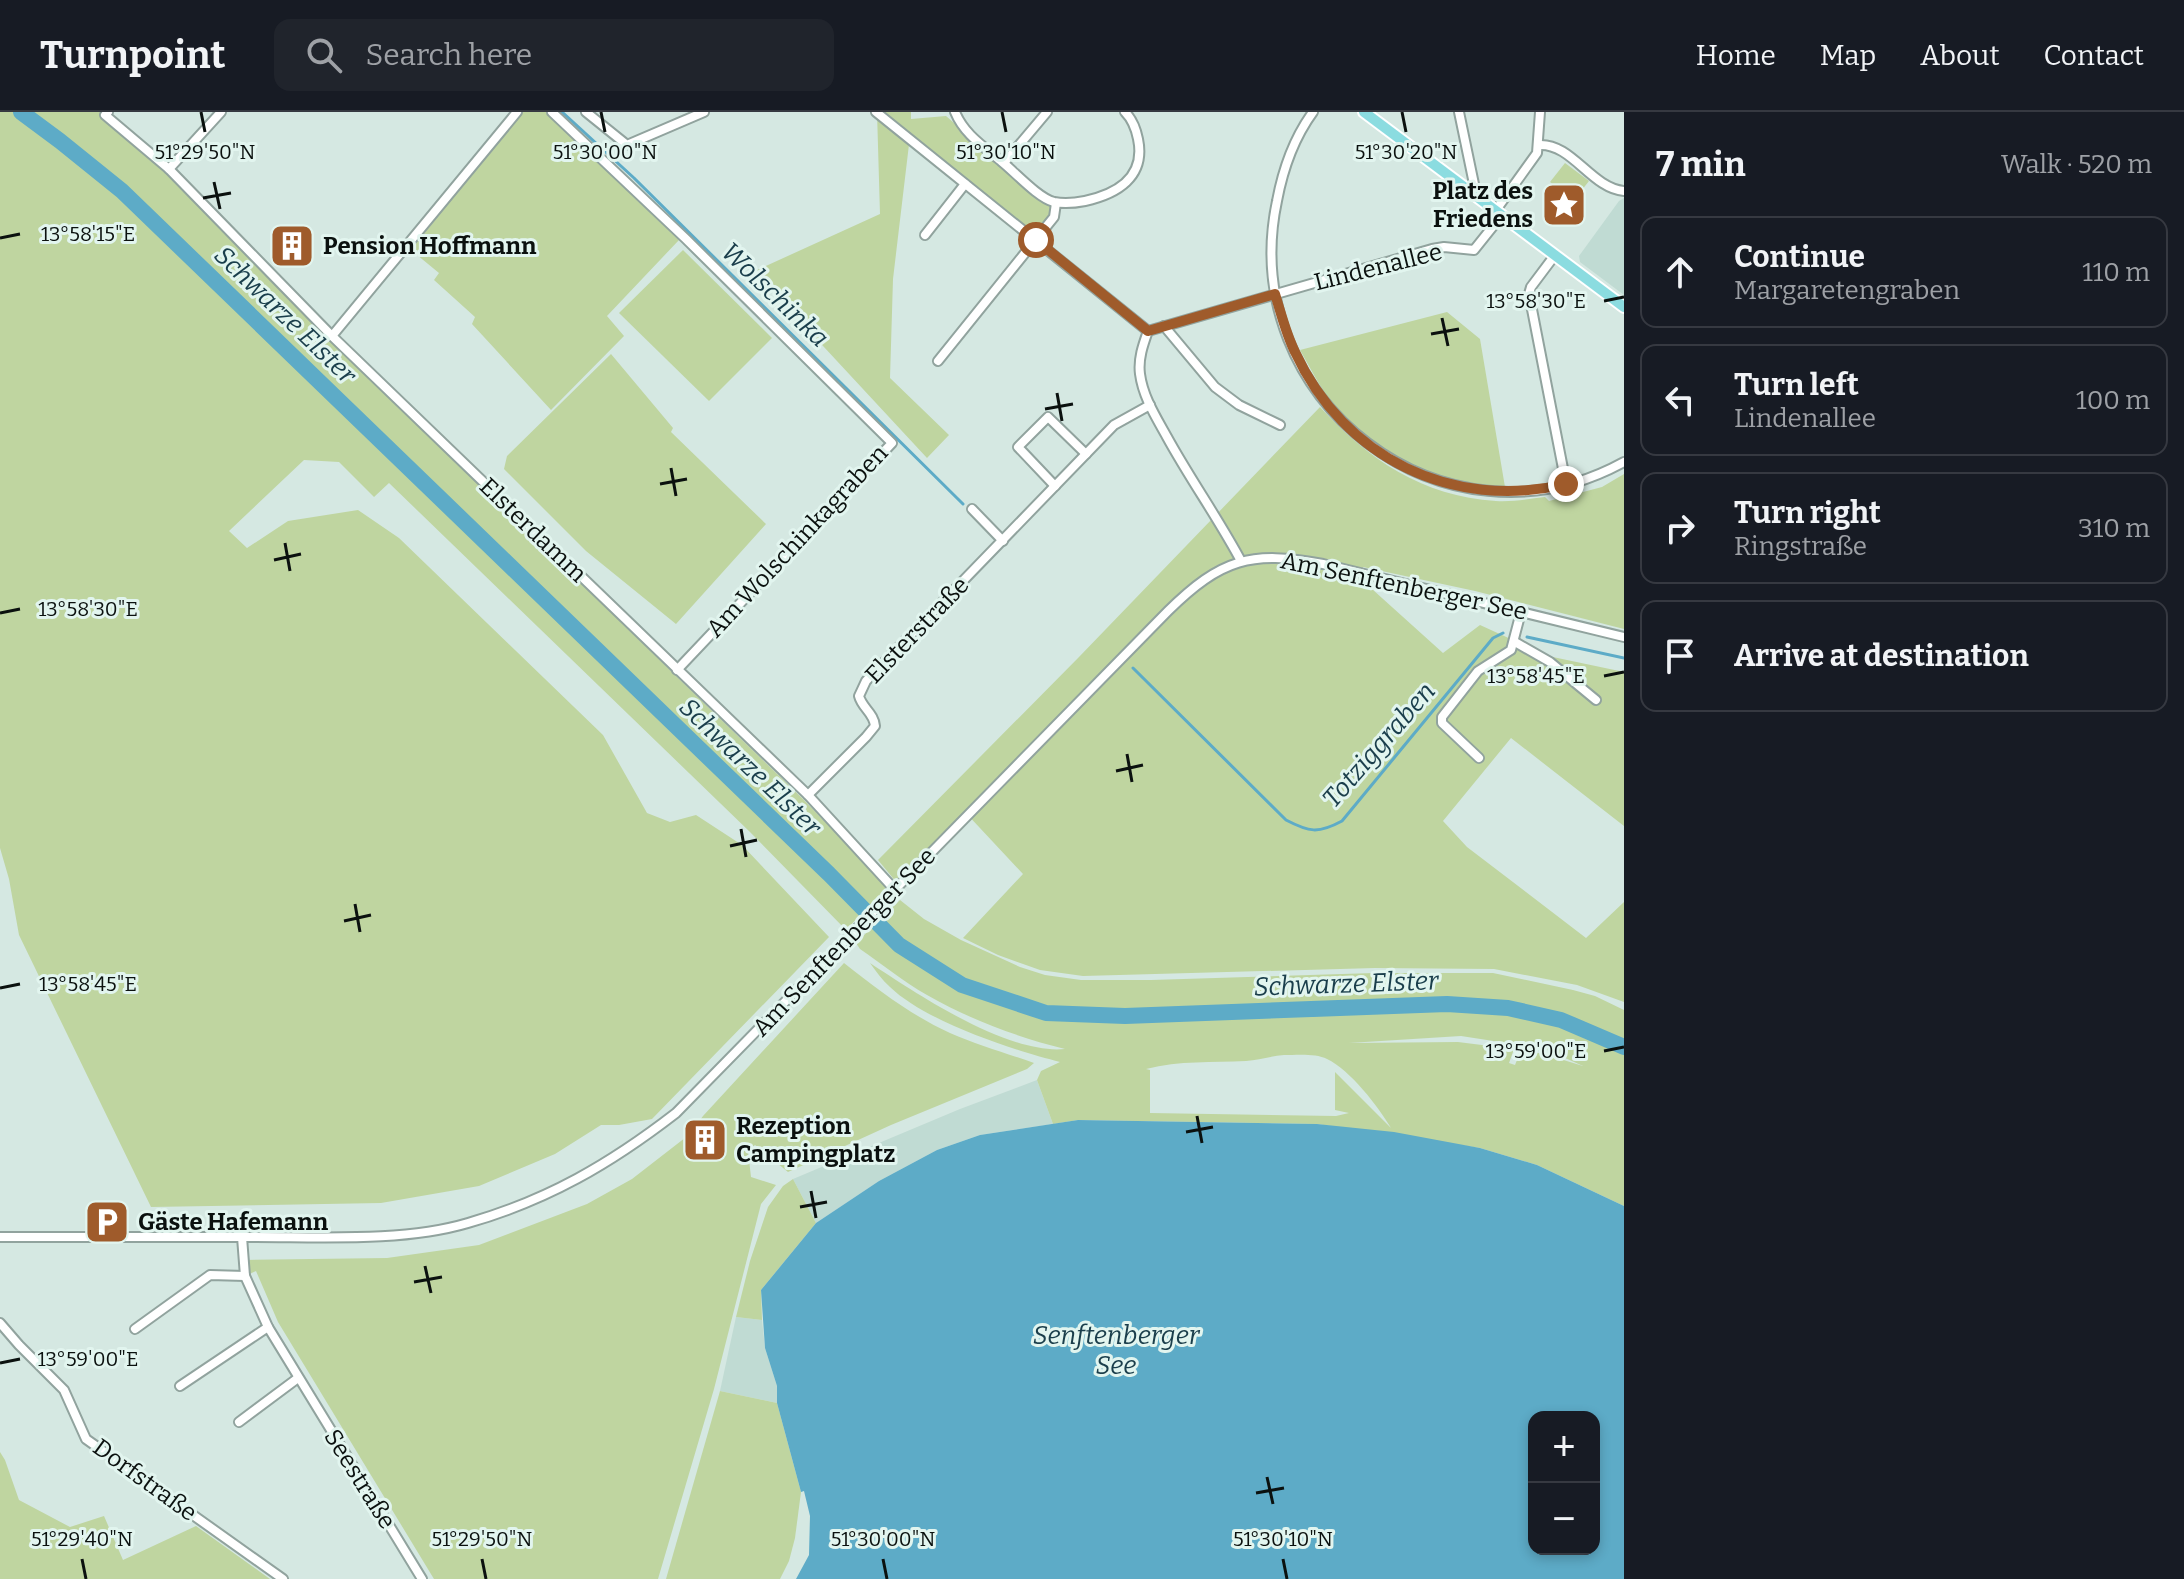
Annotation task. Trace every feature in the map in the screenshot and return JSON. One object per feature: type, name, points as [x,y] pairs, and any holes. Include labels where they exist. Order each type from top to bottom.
[{"type":"main road","points":[[1364,112],[1624,307]]},
{"type":"street","points":[[169,169],[221,112]]},
{"type":"street","points":[[332,336],[517,112]]},
{"type":"street","name":"Am Wolschinkagraben","points":[[552,112],[686,239],[892,443],[677,670]]},
{"type":"street","points":[[586,112],[627,145],[704,112]]},
{"type":"street","points":[[876,112],[1148,331],[1141,351],[1140,371],[1144,391],[1175,453],[1241,561]]},
{"type":"street","points":[[955,112],[961,127],[1038,193],[1056,203],[1101,198],[1118,190],[1130,178],[1138,164],[1140,148],[1137,132],[1125,112]]},
{"type":"street","points":[[1004,163],[1047,112]]},
{"type":"street","points":[[1313,112],[1291,154],[1278,192],[1271,241],[1275,294],[1293,349],[1315,389],[1349,428],[1395,463],[1441,482],[1493,492],[1520,492],[1566,484],[1602,473],[1624,462]]},
{"type":"street","points":[[1459,112],[1473,180],[1471,191]]},
{"type":"street","points":[[1499,213],[1537,153],[1540,112]]},
{"type":"street","name":"Elsterdamm","points":[[107,114],[169,169],[332,336],[808,795],[896,891]]},
{"type":"street","points":[[1539,145],[1554,146],[1611,188],[1624,191]]},
{"type":"street","points":[[925,235],[965,184]]},
{"type":"street","points":[[938,361],[1054,217],[1056,203]]},
{"type":"street","name":"Lindenallee","points":[[1148,331],[1432,249],[1474,250],[1499,213]]},
{"type":"street","points":[[1555,255],[1529,294],[1566,484]]},
{"type":"street","points":[[1164,326],[1215,387],[1239,405],[1280,425]]},
{"type":"street","name":"Elsterstraße","points":[[808,795],[875,726],[873,715],[860,702],[859,696],[866,681],[1114,425],[1150,405]]},
{"type":"street","points":[[1055,486],[1018,447],[1048,417],[1086,454]]},
{"type":"street","points":[[972,509],[1003,541]]},
{"type":"street","name":"Am Senftenberger See","points":[[0,1237],[322,1237],[418,1232],[465,1224],[521,1205],[571,1182],[633,1146],[676,1113],[1184,595],[1213,573],[1241,561],[1291,557],[1624,637]]},
{"type":"street","points":[[1479,758],[1442,723],[1442,717],[1478,671],[1511,650],[1521,612]]},
{"type":"street","points":[[1515,642],[1550,662],[1596,700]]},
{"type":"street","name":"Seestraße","points":[[242,1237],[245,1276],[268,1327],[422,1579]]},
{"type":"street","points":[[135,1329],[210,1275],[245,1276]]},
{"type":"street","name":"Dorfstraße","points":[[0,1323],[64,1390],[86,1439],[283,1579]]},
{"type":"street","points":[[180,1386],[268,1327]]},
{"type":"street","points":[[239,1422],[298,1378]]},
{"type":"shaded area","points":[[1624,198],[1624,295],[1580,262],[1579,256]]},
{"type":"shaded area","points":[[1037,1080],[1053,1124],[980,1135],[937,1150],[879,1181],[816,1223],[793,1179],[960,1109]]},
{"type":"shaded area","points":[[736,1317],[762,1320],[765,1348],[777,1386],[777,1403],[720,1391]]},
{"type":"green space","points":[[0,112],[101,112],[169,169],[332,336],[804,800],[887,887],[846,930],[750,832],[389,483],[374,497],[339,462],[304,460],[229,531],[247,548],[288,521],[358,510],[399,538],[603,735],[647,813],[670,822],[696,815],[742,845],[829,937],[652,1119],[601,1125],[555,1154],[479,1186],[381,1203],[151,1207],[19,935],[0,848]]},
{"type":"green space","points":[[521,112],[546,112],[679,240],[607,316],[624,336],[551,410],[472,324],[475,317],[434,280],[439,273],[411,250]]},
{"type":"green space","points":[[877,112],[911,112],[911,119],[946,116],[1050,206],[1049,215],[1033,232],[910,136],[893,279],[890,378],[949,435],[927,458],[772,291],[757,270],[880,214]]},
{"type":"green space","points":[[1565,163],[1589,181],[1574,200],[1550,182]]},
{"type":"green space","points":[[683,250],[772,338],[709,401],[619,313]]},
{"type":"green space","points":[[1447,312],[1480,339],[1505,487],[1459,481],[1437,474],[1395,456],[1375,443],[1334,405],[1300,350]]},
{"type":"green space","points":[[611,354],[673,428],[671,432],[766,524],[676,624],[586,551],[504,469],[507,456]]},
{"type":"green space","points":[[1320,407],[1358,443],[1399,472],[1444,492],[1469,498],[1502,501],[1545,497],[1549,501],[1602,487],[1624,474],[1624,629],[1475,591],[1363,567],[1362,580],[1443,653],[1480,625],[1548,656],[1624,672],[1624,826],[1511,738],[1443,821],[1467,847],[1586,938],[1624,902],[1624,1002],[1577,985],[1494,969],[1375,968],[1083,976],[1040,970],[963,938],[1023,874],[965,812],[897,883],[878,860]]},
{"type":"green space","points":[[900,900],[924,919],[961,940],[1020,967],[1045,975],[1081,980],[1493,973],[1595,996],[1624,1010],[1624,1206],[1537,1165],[1480,1148],[1317,1124],[1078,1120],[1053,1124],[1037,1080],[1041,1071],[1060,1062],[994,1042],[947,1023],[905,999],[870,963],[937,1005],[991,1033],[1042,1048],[1065,1049],[994,1027],[944,1004],[901,979],[856,943]],"holes":[[[1461,1036],[1545,1049],[1583,1066],[1521,1050],[1515,1065],[1509,1063],[1514,1049],[1458,1042],[1349,1043]],[[1284,1055],[1317,1056],[1336,1064],[1363,1089],[1391,1128],[1335,1072],[1335,1110],[1349,1113],[1336,1116],[1150,1113],[1150,1070],[1146,1069],[1171,1064],[1246,1061]]]},
{"type":"green space","points":[[844,963],[895,1001],[936,1026],[1034,1063],[1027,1069],[788,1172],[755,1145],[748,1151],[751,1177],[776,1185],[761,1204],[714,1389],[658,1579],[434,1579],[278,1322],[256,1271],[245,1276],[244,1260],[387,1258],[479,1245],[587,1204],[632,1179],[690,1134]]},
{"type":"green space","points":[[793,1179],[816,1223],[761,1290],[762,1320],[736,1317],[768,1207],[783,1186]]},
{"type":"green space","points":[[720,1391],[777,1403],[801,1492],[795,1538],[780,1579],[666,1579]]},
{"type":"green space","points":[[0,1452],[19,1500],[70,1527],[104,1516],[123,1560],[196,1526],[270,1579],[0,1579]]},
{"type":"water","name":"Senftenberger See","points":[[1078,1120],[1317,1124],[1394,1132],[1480,1148],[1537,1165],[1624,1206],[1624,1579],[796,1579],[809,1555],[810,1516],[777,1403],[777,1386],[765,1348],[761,1290],[816,1223],[879,1181],[937,1150],[980,1135]]},
{"type":"waterway","name":"Schwarze Elster","points":[[21,112],[122,191],[899,945],[962,985],[1046,1013],[1125,1016],[1447,1004],[1508,1008],[1561,1020],[1624,1047]]},
{"type":"waterway","name":"Wolschinka","points":[[562,112],[634,178],[963,504]]},
{"type":"waterway","name":"Totziggraben","points":[[1133,668],[1286,820],[1307,829],[1320,830],[1342,821],[1493,638],[1503,633]]},
{"type":"waterway","name":"Totziggraben","points":[[1527,637],[1624,658]]},
{"type":"place","name":"Platz des Friedens","points":[[1564,205]]},
{"type":"place","name":"Pension Hoffmann","points":[[292,246]]},
{"type":"place","name":"Rezeption Campingplatz","points":[[705,1140]]},
{"type":"place","name":"Gäste Hafemann","points":[[107,1222]]},
{"type":"route","points":[[1036,240],[1148,331],[1275,294],[1293,349],[1324,401],[1366,443],[1419,475],[1469,489],[1493,492],[1520,492],[1566,484]]}]
